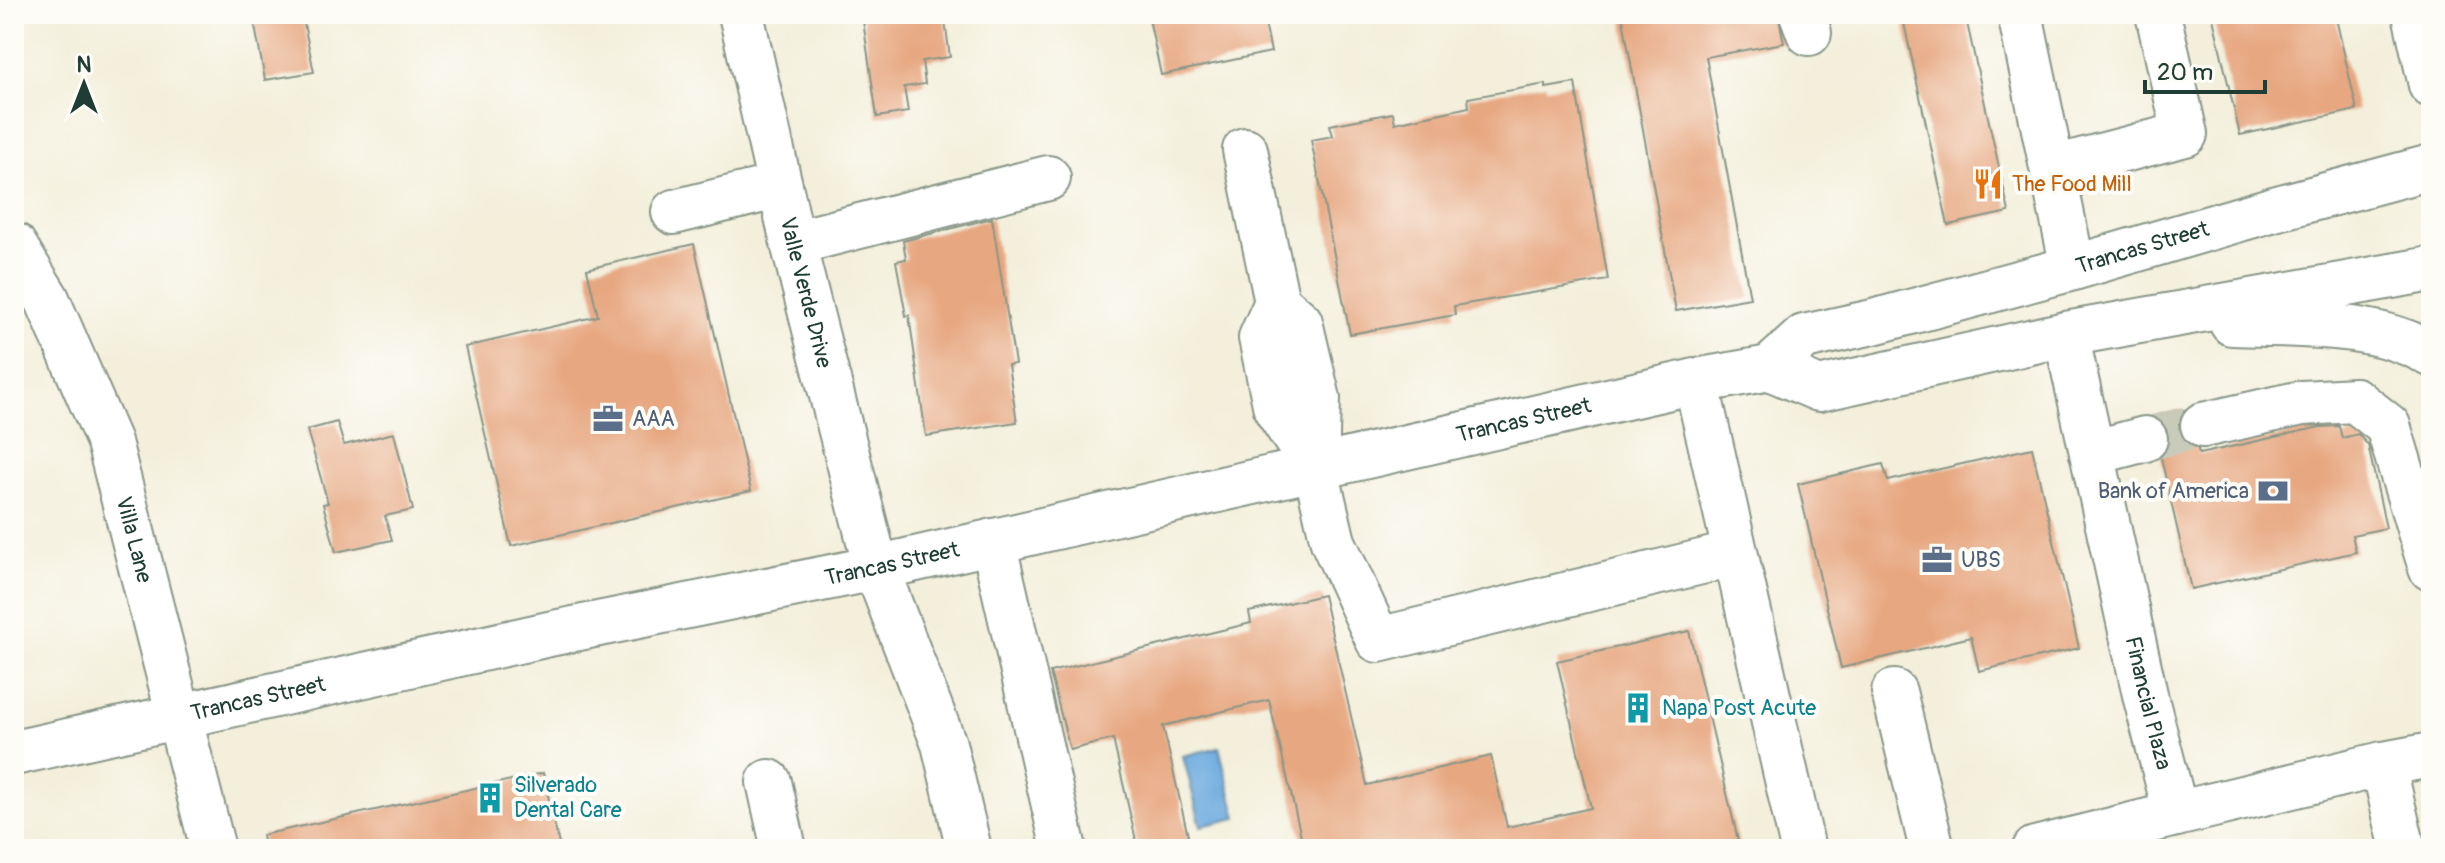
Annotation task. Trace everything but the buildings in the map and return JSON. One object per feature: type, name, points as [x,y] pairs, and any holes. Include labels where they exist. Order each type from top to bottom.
[{"type":"main road","name":"Valle Verde Drive","points":[[741,14],[793,243],[876,568],[944,744],[969,849]]},
{"type":"main road","points":[[2020,14],[2073,268]]},
{"type":"main road","points":[[2054,168],[2185,134],[2158,14]]},
{"type":"main road","points":[[2415,14],[2431,85]]},
{"type":"main road","points":[[1245,150],[1277,302],[1300,322],[1315,384],[1318,399],[1316,470],[1333,542],[1378,640],[1734,554]]},
{"type":"main road","name":"Trancas Street","points":[[14,753],[549,634],[876,568],[1696,381],[1770,368],[1804,337],[1873,322],[2073,268],[2431,167]]},
{"type":"main road","points":[[793,243],[1048,178]]},
{"type":"main road","points":[[674,212],[780,186]]},
{"type":"main road","name":"Villa Lane","points":[[14,245],[47,299],[109,442],[213,849]]},
{"type":"main road","points":[[1770,368],[1819,389],[2066,334],[2431,269]]},
{"type":"main road","points":[[2066,334],[2191,321],[2339,328],[2384,334],[2431,354]]},
{"type":"main road","name":"Financial Plaza","points":[[2066,334],[2146,699],[2176,814]]},
{"type":"main road","points":[[1696,381],[1803,849]]},
{"type":"main road","points":[[2203,425],[2302,403],[2355,400],[2388,426],[2431,568]]},
{"type":"main road","points":[[2092,453],[2145,439]]},
{"type":"main road","points":[[993,541],[1064,849]]},
{"type":"main road","points":[[1894,692],[1932,849]]},
{"type":"main road","points":[[2035,849],[2431,755]]},
{"type":"main road","points":[[2383,764],[2403,849]]},
{"type":"main road","points":[[769,782],[784,849]]},
{"type":"water","points":[[1219,747],[1237,818],[1201,826],[1183,756]]},
{"type":"tunnel","points":[[2145,439],[2203,425]]},
{"type":"place","name":"The Food Mill","points":[[1988,184]]},
{"type":"place","name":"AAA","points":[[608,419]]},
{"type":"place","name":"Bank of America","points":[[2273,491]]},
{"type":"place","name":"UBS","points":[[1937,560]]},
{"type":"place","name":"Napa Post Acute","points":[[1638,708]]},
{"type":"place","name":"Silverado Dental Care","points":[[490,798]]}]
